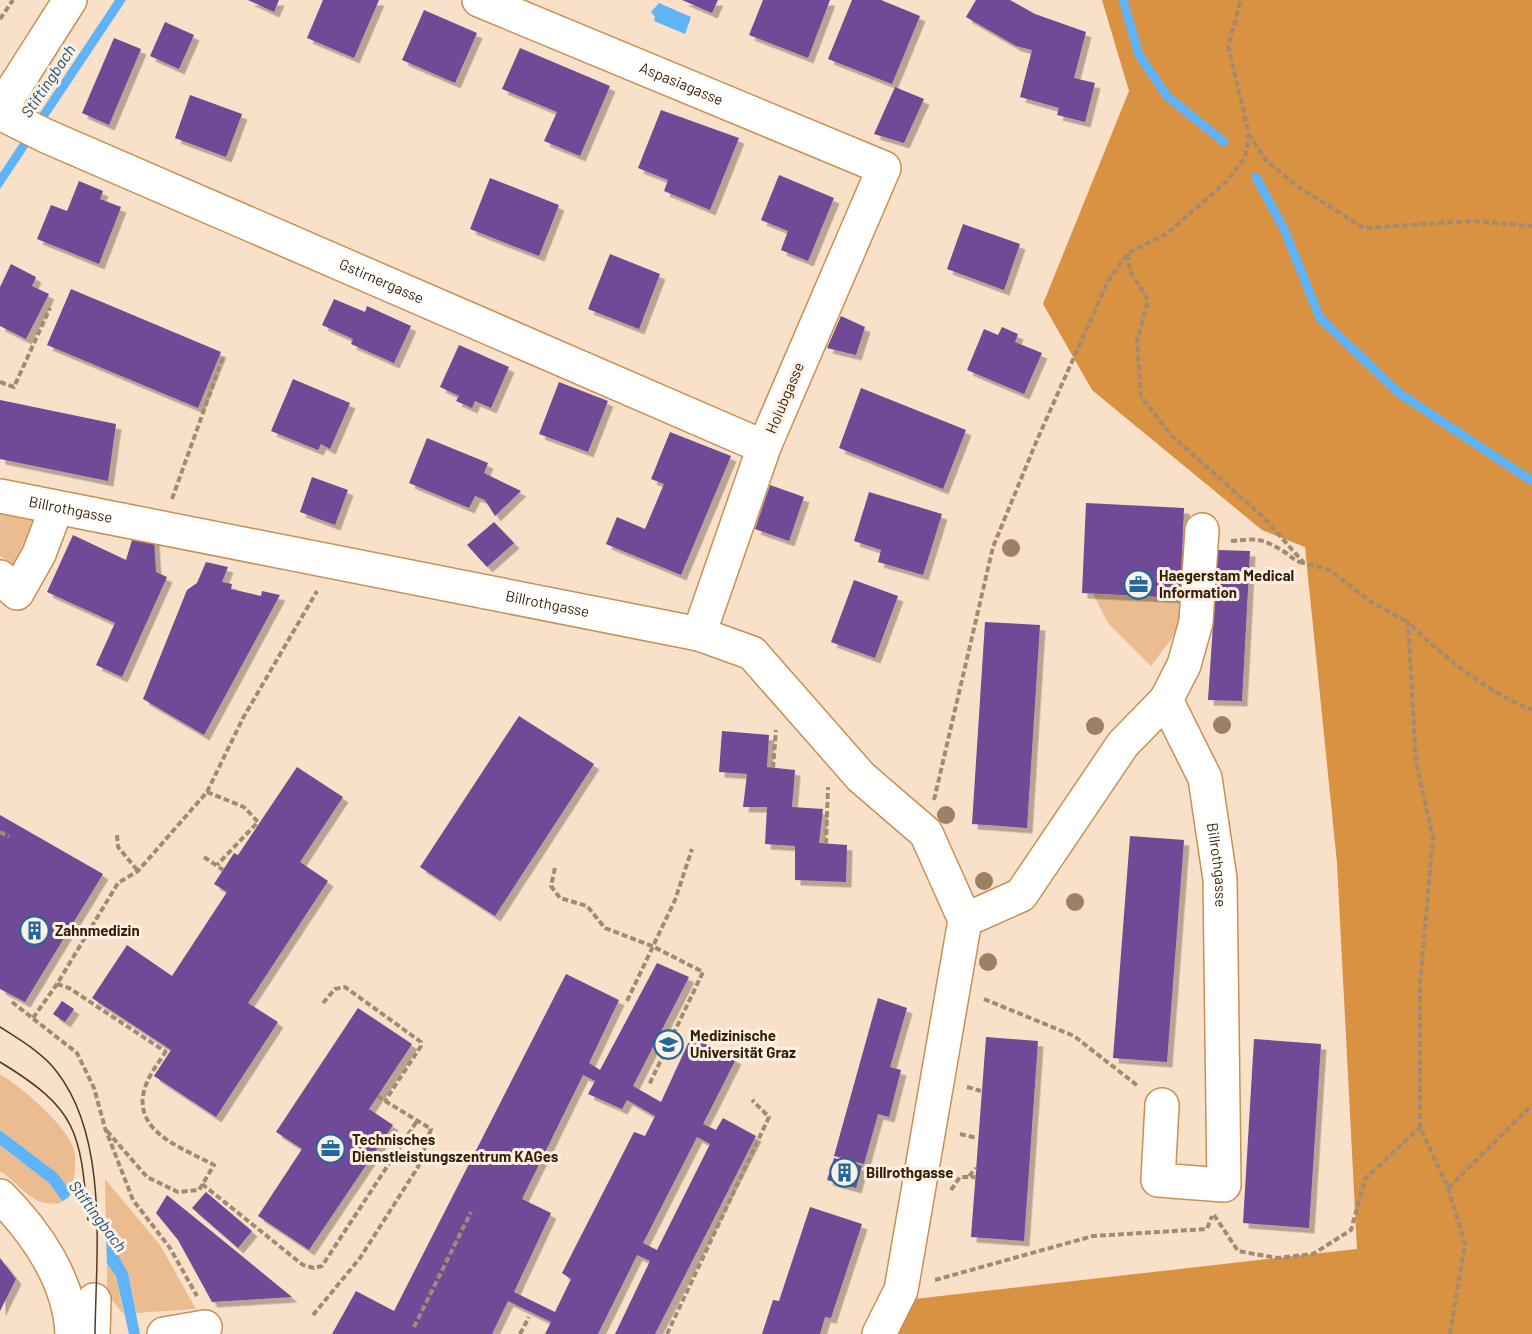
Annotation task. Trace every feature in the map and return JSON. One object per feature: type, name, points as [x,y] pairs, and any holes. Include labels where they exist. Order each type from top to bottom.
[{"type":"street","points":[[17,121],[70,0]]},
{"type":"street","name":"Aspasiagasse","points":[[479,0],[884,168]]},
{"type":"street","name":"Gstirnergasse","points":[[17,121],[764,447]]},
{"type":"street","name":"Holubgasse","points":[[699,634],[764,447],[884,168]]},
{"type":"street","name":"Billrothgasse","points":[[0,496],[699,634],[752,653],[861,777],[927,833],[965,920]]},
{"type":"street","points":[[0,577],[17,593],[39,554],[56,508]]},
{"type":"street","points":[[879,1334],[901,1290],[965,920],[1021,895],[1123,744],[1166,700],[1184,665],[1196,622],[1202,531]]},
{"type":"street","name":"Billrothgasse","points":[[1162,1105],[1158,1180],[1224,1185],[1220,879],[1205,778],[1166,700]]},
{"type":"street","points":[[0,1196],[22,1220],[48,1257],[64,1294],[72,1334]]},
{"type":"street","points":[[93,1334],[94,1300]]},
{"type":"street","points":[[164,1334],[205,1327]]},
{"type":"path","points":[[0,19],[13,0]]},
{"type":"path","points":[[1241,0],[1228,46],[1249,134],[1265,159],[1294,185],[1364,228],[1472,221],[1532,226]]},
{"type":"path","points":[[927,833],[993,547],[1036,440],[1108,281],[1128,253],[1168,233],[1226,182],[1245,158],[1249,134]]},
{"type":"path","points":[[1128,253],[1130,271],[1148,300],[1137,341],[1141,396],[1170,434],[1264,518],[1304,563]]},
{"type":"path","points":[[0,382],[14,387],[50,308]]},
{"type":"path","points":[[161,528],[224,357]]},
{"type":"path","points":[[1202,531],[1216,539],[1230,541],[1258,538],[1284,551],[1295,561],[1329,570],[1371,602],[1408,622],[1448,660],[1517,704],[1532,710]]},
{"type":"path","points":[[33,1018],[57,984],[118,883],[138,871],[207,792],[243,718],[309,609],[331,562]]},
{"type":"path","points":[[1408,622],[1416,762],[1433,838],[1420,984],[1420,1127],[1448,1188],[1465,1244],[1450,1334]]},
{"type":"path","points":[[207,792],[244,807],[258,822],[217,865]]},
{"type":"path","points":[[0,832],[9,837]]},
{"type":"path","points":[[117,835],[118,847],[138,871]]},
{"type":"path","points":[[627,1001],[675,900],[692,849]]},
{"type":"path","points":[[204,857],[224,870]]},
{"type":"path","points":[[555,868],[551,886],[560,898],[587,906],[605,928],[652,946],[703,972],[649,1085]]},
{"type":"path","points":[[57,984],[69,988],[167,1050],[148,1080],[143,1096],[149,1124],[165,1140],[214,1165],[199,1190],[178,1192],[147,1177],[105,1128]]},
{"type":"path","points":[[954,986],[1074,1036],[1162,1105]]},
{"type":"path","points":[[323,1003],[335,990],[345,987],[421,1042],[421,1046],[385,1101]]},
{"type":"path","points":[[12,1002],[77,1053],[94,1088],[105,1128],[133,1200],[170,1248],[196,1291],[205,1327]]},
{"type":"path","points":[[975,1090],[981,1097]]},
{"type":"path","points":[[313,1315],[360,1258],[418,1167],[431,1129],[378,1096]]},
{"type":"path","points":[[667,1334],[769,1117],[752,1100]]},
{"type":"path","points":[[1448,1188],[1532,1105]]},
{"type":"path","points":[[202,1184],[303,1265],[314,1268],[322,1266],[417,1121]]},
{"type":"path","points":[[901,1290],[1093,1236],[1207,1229],[1213,1213],[1238,1251],[1277,1258],[1313,1254],[1351,1230],[1365,1179],[1420,1127]]},
{"type":"path","points":[[957,1134],[977,1138]]},
{"type":"path","points":[[969,1177],[976,1168]]},
{"type":"path","points":[[953,1191],[960,1177],[975,1177]]},
{"type":"path","points":[[414,1327],[471,1212]]},
{"type":"path","points":[[520,1334],[529,1317]]},
{"type":"shaded area","points":[[1102,0],[1532,0],[1532,1334],[897,1334],[914,1299],[1357,1249],[1337,863],[1305,547],[1262,530],[1092,390],[1043,304],[1129,91]]},
{"type":"shaded area","points":[[0,507],[41,517],[16,567],[0,556]]},
{"type":"shaded area","points":[[1093,594],[1180,598],[1178,630],[1151,666],[1108,623]]},
{"type":"shaded area","points":[[0,1074],[43,1108],[70,1140],[75,1160],[71,1192],[57,1173],[0,1130]]},
{"type":"shaded area","points":[[0,1145],[49,1183],[63,1203],[52,1204],[35,1199],[0,1171]]},
{"type":"shaded area","points":[[105,1179],[160,1245],[196,1309],[136,1313],[128,1273],[106,1238]]},
{"type":"shaded area","points":[[107,1263],[116,1276],[124,1315],[107,1294]]},
{"type":"water","name":"Stiftingbach","points":[[115,0],[126,0],[0,189],[0,173]]},
{"type":"water","points":[[659,3],[691,17],[685,34],[654,21],[655,17],[651,12]]},
{"type":"water","name":"Stiftingbach","points":[[0,1130],[57,1173],[116,1251],[128,1273],[140,1334],[129,1334],[116,1276],[49,1183],[0,1145]]},
{"type":"pier","points":[[72,1188],[106,1233],[107,1268],[60,1203],[69,1197]]},
{"type":"building","points":[[248,0],[279,0],[274,12]]},
{"type":"building","points":[[323,0],[379,0],[354,58],[307,38]]},
{"type":"building","points":[[682,0],[718,0],[712,13]]},
{"type":"building","points":[[763,0],[830,0],[808,58],[749,35]]},
{"type":"building","points":[[852,0],[881,0],[920,16],[892,84],[828,59]]},
{"type":"building","points":[[976,0],[1010,0],[1035,14],[1086,32],[1074,78],[1095,83],[1085,122],[1057,115],[1059,108],[1020,97],[1032,50],[1016,46],[966,17]]},
{"type":"building","points":[[424,10],[477,33],[455,83],[402,60]]},
{"type":"building","points":[[165,22],[194,35],[179,69],[150,56]]},
{"type":"building","points":[[114,38],[141,49],[109,125],[82,113]]},
{"type":"building","points":[[520,48],[610,86],[580,156],[544,141],[557,112],[502,89]]},
{"type":"building","points":[[895,87],[924,99],[904,143],[874,134]]},
{"type":"building","points":[[190,95],[242,114],[226,157],[175,138]]},
{"type":"building","points":[[661,110],[739,138],[710,210],[664,191],[668,180],[638,168]]},
{"type":"building","points":[[779,175],[834,198],[808,261],[781,250],[788,231],[761,220]]},
{"type":"building","points":[[490,178],[559,205],[539,256],[470,229]]},
{"type":"building","points":[[79,181],[103,191],[100,199],[121,207],[99,264],[37,239],[51,205],[67,211]]},
{"type":"building","points":[[963,224],[1020,244],[1004,290],[947,269]]},
{"type":"building","points":[[610,254],[660,274],[639,329],[588,309]]},
{"type":"building","points":[[11,264],[36,277],[32,286],[49,294],[26,339],[0,326],[0,287]]},
{"type":"building","points":[[71,289],[221,352],[198,408],[47,345]]},
{"type":"building","points":[[334,299],[365,312],[367,306],[411,326],[394,363],[351,344],[353,339],[322,325]]},
{"type":"building","points":[[841,316],[865,327],[856,355],[827,348]]},
{"type":"building","points":[[1002,327],[1018,334],[1015,342],[1042,353],[1024,394],[967,370],[984,329],[998,335]]},
{"type":"building","points":[[459,345],[509,367],[491,408],[475,401],[472,408],[456,401],[459,396],[440,387]]},
{"type":"building","points":[[293,379],[350,403],[330,449],[321,444],[318,450],[271,431]]},
{"type":"building","points":[[559,382],[608,401],[588,452],[539,434]]},
{"type":"building","points":[[861,388],[966,430],[943,489],[839,448]]},
{"type":"building","points":[[0,400],[116,424],[108,481],[0,459]]},
{"type":"building","points":[[670,432],[731,456],[681,575],[606,544],[617,517],[645,529],[664,484],[651,479]]},
{"type":"building","points":[[427,438],[488,463],[484,473],[521,491],[495,516],[485,500],[475,496],[469,508],[409,483]]},
{"type":"building","points":[[312,477],[348,490],[335,525],[300,512]]},
{"type":"building","points":[[770,485],[804,497],[789,541],[755,529]]},
{"type":"building","points":[[869,492],[942,514],[923,575],[878,562],[881,550],[854,541]]},
{"type":"building","points":[[1086,503],[1184,508],[1180,598],[1082,593]]},
{"type":"building","points":[[494,522],[514,543],[487,567],[467,545]]},
{"type":"building","points":[[135,530],[154,538],[156,572],[167,577],[122,677],[96,665],[115,623],[47,592],[73,535],[126,560]]},
{"type":"building","points":[[1218,550],[1250,551],[1242,701],[1208,700]]},
{"type":"building","points":[[206,562],[228,567],[222,582],[232,584],[231,589],[261,596],[262,591],[280,595],[204,735],[143,699],[187,590],[197,583]]},
{"type":"building","points":[[854,580],[898,596],[875,658],[831,642]]},
{"type":"building","points":[[985,622],[1040,625],[1027,828],[972,824]]},
{"type":"building","points":[[519,716],[594,764],[495,916],[420,867]]},
{"type":"building","points":[[722,731],[769,735],[767,767],[795,770],[792,807],[823,809],[819,843],[847,845],[846,882],[795,880],[795,846],[765,844],[767,807],[743,807],[747,774],[719,772]]},
{"type":"building","points":[[297,767],[343,797],[300,862],[328,881],[248,1003],[278,1022],[216,1117],[154,1076],[171,1050],[92,998],[127,945],[172,976],[227,892],[214,884],[234,853],[238,855]]},
{"type":"building","name":"Zahnmedizin","points":[[0,815],[103,874],[25,1002],[0,989]]},
{"type":"building","points":[[1130,836],[1184,840],[1167,1062],[1113,1058]]},
{"type":"building","points":[[657,963],[689,977],[633,1086],[661,1102],[691,1037],[736,1059],[703,1124],[716,1130],[723,1118],[756,1136],[655,1334],[615,1334],[650,1261],[637,1255],[598,1334],[545,1334],[551,1322],[508,1301],[492,1334],[332,1334],[356,1291],[394,1311],[566,974],[619,1000],[589,1063],[600,1070]],"holes":[[[583,1075],[595,1081],[588,1094],[622,1109],[627,1100],[655,1116],[645,1136],[634,1132],[562,1273],[571,1279],[555,1312],[514,1292],[551,1213],[522,1199]],[[697,1137],[710,1144],[657,1250],[643,1243]]]},
{"type":"building","points":[[878,998],[907,1008],[890,1067],[901,1070],[889,1117],[878,1114],[864,1164],[834,1156]]},
{"type":"building","points":[[62,1001],[74,1009],[65,1022],[53,1014]]},
{"type":"building","points":[[358,1008],[412,1044],[369,1109],[393,1125],[309,1250],[258,1216],[302,1149],[276,1132]]},
{"type":"building","points":[[986,1037],[1038,1041],[1024,1241],[971,1237]]},
{"type":"building","points":[[1254,1039],[1321,1044],[1309,1228],[1243,1223]]},
{"type":"building","name":"Billrothgasse","points":[[834,1158],[862,1166],[856,1188],[827,1180]]},
{"type":"building","points":[[206,1192],[252,1231],[238,1248],[192,1208]]},
{"type":"building","points":[[167,1195],[292,1297],[212,1302],[178,1240],[156,1213]]},
{"type":"building","points":[[810,1207],[862,1224],[831,1318],[825,1317],[820,1334],[762,1334],[773,1300],[779,1301]]},
{"type":"building","points":[[0,1258],[16,1279],[0,1311]]},
{"type":"waterway","points":[[1123,0],[1139,55],[1167,96],[1224,142]]},
{"type":"waterway","points":[[1256,177],[1284,229],[1320,318],[1399,393],[1532,481]]},
{"type":"tram line","points":[[0,1027],[31,1047],[57,1072],[74,1099],[85,1130],[96,1198],[95,1334]]},
{"type":"tram line","points":[[0,1062],[46,1095],[71,1126],[82,1165],[88,1220]]},
{"type":"place","name":"Haegerstam Medical Information","points":[[1138,585]]},
{"type":"place","name":"Zahnmedizin","points":[[34,931]]},
{"type":"place","name":"Medizinische Universität Graz","points":[[669,1045]]},
{"type":"place","name":"Technisches Dienstleistungszentrum KAGes","points":[[331,1149]]},
{"type":"place","name":"Billrothgasse","points":[[845,1173]]}]
